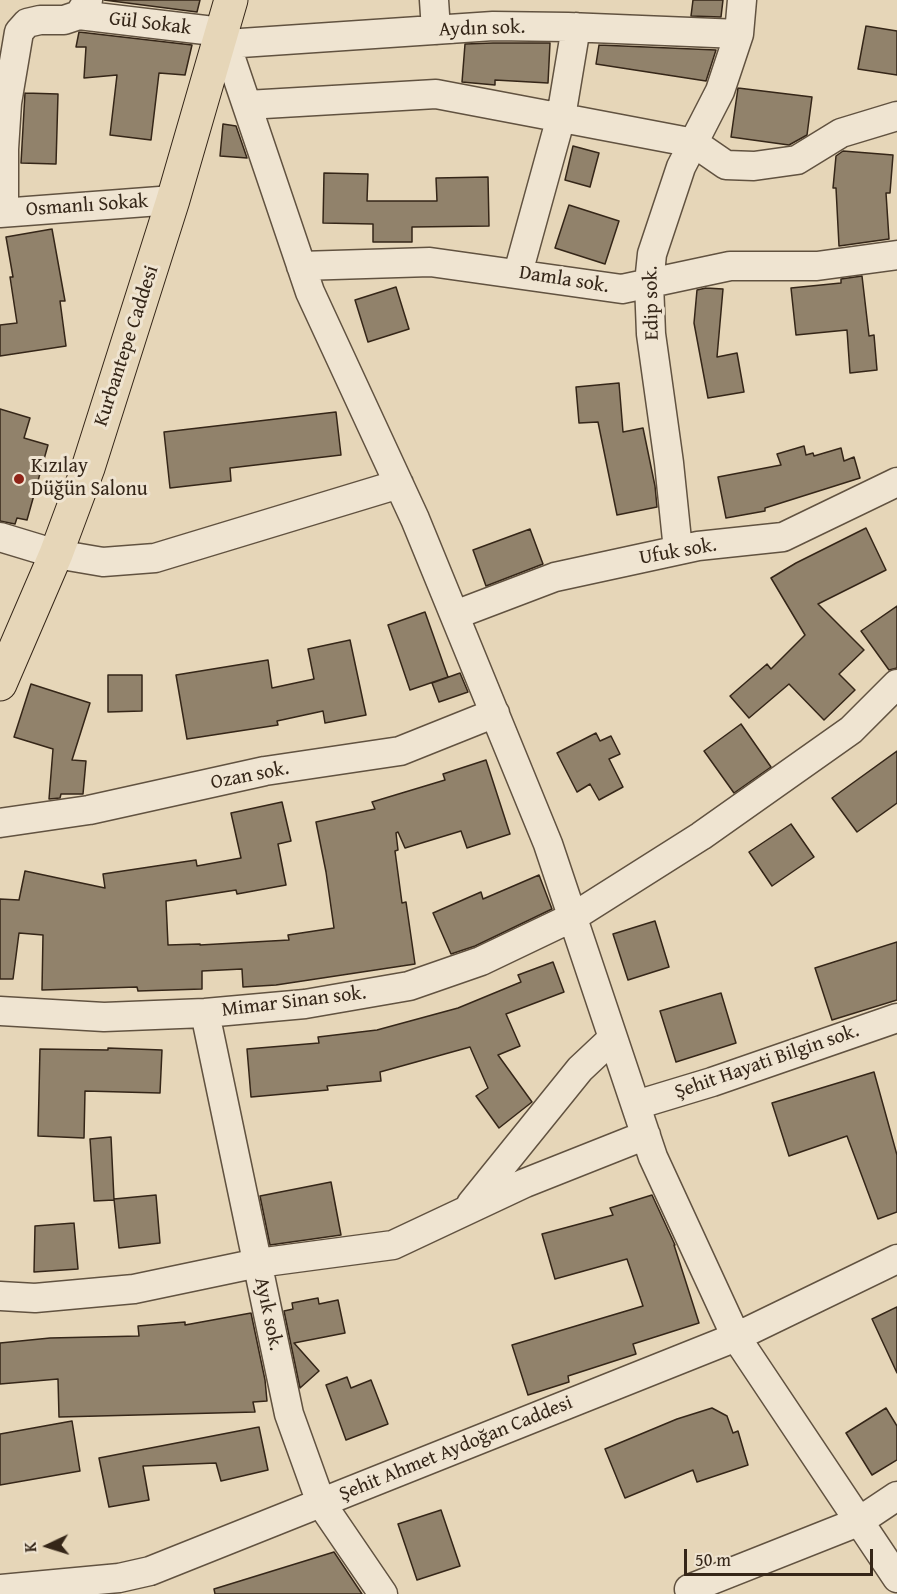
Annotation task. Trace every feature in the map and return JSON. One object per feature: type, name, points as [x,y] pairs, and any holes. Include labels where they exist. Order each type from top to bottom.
[{"type":"main road","name":"Kurbantepe Caddesi","points":[[0,684],[56,554],[88,468],[224,38],[231,0]]},
{"type":"street","points":[[434,0],[436,30]]},
{"type":"street","name":"Edip sok.","points":[[678,550],[669,463],[651,334],[649,283],[652,254],[681,167],[720,91],[739,34],[742,0]]},
{"type":"street","name":"Gül Sokak","points":[[2,212],[4,102],[19,32],[27,23],[40,20],[64,20],[84,8],[224,38]]},
{"type":"street","name":"Aydın sok.","points":[[224,38],[493,26],[739,34]]},
{"type":"street","points":[[518,273],[561,117],[576,27]]},
{"type":"street","points":[[224,38],[310,292],[399,484],[549,844],[653,1157],[736,1337],[897,1578]]},
{"type":"street","points":[[247,105],[436,94],[694,143],[726,165],[754,166],[797,160],[841,133],[897,116]]},
{"type":"street","name":"Osmanlı Sokak","points":[[2,212],[173,200]]},
{"type":"street","name":"Damla sok.","points":[[301,266],[430,261],[622,289],[730,266],[818,266],[897,255]]},
{"type":"street","name":"Ufuk sok.","points":[[454,615],[555,577],[698,546],[783,537],[897,482]]},
{"type":"street","points":[[0,537],[56,554],[103,562],[155,558],[399,484]]},
{"type":"street","name":"Mimar Sinan sok.","points":[[0,1011],[104,1017],[205,1013],[305,1004],[409,986],[481,961],[573,917],[701,836],[851,730],[894,692]]},
{"type":"street","name":"Ozan sok.","points":[[0,823],[89,810],[265,771],[400,751],[495,713]]},
{"type":"street","name":"Ayık sok.","points":[[205,1013],[289,1414],[321,1503],[382,1594]]},
{"type":"street","name":"Şehit Hayati Bilgin sok.","points":[[636,1106],[897,1018]]},
{"type":"street","points":[[466,1210],[580,1069],[613,1038]]},
{"type":"street","points":[[0,1296],[35,1298],[134,1289],[258,1263],[393,1245],[525,1183],[646,1135]]},
{"type":"street","name":"Şehit Ahmet Aydoğan Caddesi","points":[[0,1589],[121,1586],[150,1571],[736,1337],[897,1259]]},
{"type":"street","points":[[685,1592],[858,1522],[897,1496]]},
{"type":"building","points":[[104,0],[200,0],[197,12]]},
{"type":"building","points":[[693,0],[723,0],[721,17],[691,16]]},
{"type":"building","points":[[866,26],[897,31],[897,75],[858,69]]},
{"type":"building","points":[[79,32],[192,45],[185,75],[159,73],[151,140],[110,135],[117,75],[84,78],[86,47],[76,47]]},
{"type":"building","points":[[550,43],[548,83],[495,80],[495,85],[462,82],[465,44]]},
{"type":"building","points":[[599,45],[716,50],[706,81],[596,64]]},
{"type":"building","points":[[738,88],[812,97],[807,135],[789,145],[731,137]]},
{"type":"building","points":[[25,93],[58,94],[56,164],[21,163]]},
{"type":"building","points":[[223,124],[236,126],[247,158],[220,156]]},
{"type":"building","points":[[573,146],[599,153],[590,187],[565,180]]},
{"type":"building","points":[[843,151],[893,155],[890,193],[886,193],[889,239],[839,246],[836,188],[833,188],[836,156]]},
{"type":"building","points":[[324,173],[368,174],[367,201],[437,201],[436,178],[488,177],[489,226],[412,227],[412,242],[373,242],[373,224],[323,223]]},
{"type":"building","points":[[569,205],[619,221],[605,264],[555,248]]},
{"type":"building","points":[[52,229],[65,301],[60,301],[66,346],[0,356],[0,325],[17,323],[10,277],[13,277],[6,237]]},
{"type":"building","points":[[862,276],[869,336],[874,335],[877,370],[850,373],[847,330],[796,335],[791,288],[841,283],[841,279]]},
{"type":"building","points":[[396,287],[409,329],[368,342],[355,300]]},
{"type":"building","points":[[723,289],[717,357],[737,353],[744,392],[708,398],[694,323],[697,290]]},
{"type":"building","points":[[619,383],[623,432],[643,428],[657,507],[617,515],[598,422],[579,423],[576,387]]},
{"type":"building","name":"Kızılay Düğün Salonu","points":[[0,409],[30,418],[24,438],[48,445],[27,520],[17,518],[15,524],[0,521]]},
{"type":"building","points":[[336,412],[341,455],[230,468],[231,481],[170,488],[164,432]]},
{"type":"building","points":[[804,446],[806,455],[813,453],[814,456],[841,448],[844,461],[854,457],[860,478],[765,508],[765,511],[726,518],[718,477],[781,465],[777,454]]},
{"type":"building","points":[[866,528],[886,570],[818,604],[864,650],[839,674],[855,690],[824,720],[789,684],[749,718],[730,696],[767,664],[771,669],[805,635],[771,578]]},
{"type":"building","points":[[530,529],[543,564],[486,586],[473,550]]},
{"type":"building","points":[[897,606],[897,668],[889,670],[861,631]]},
{"type":"building","points":[[425,612],[448,677],[410,690],[388,625]]},
{"type":"building","points":[[350,640],[366,715],[325,723],[323,711],[277,721],[278,725],[187,739],[176,675],[268,660],[272,688],[314,679],[308,649]]},
{"type":"building","points":[[460,673],[468,692],[439,702],[432,683]]},
{"type":"building","points":[[108,675],[142,675],[142,711],[108,712]]},
{"type":"building","points":[[31,684],[90,703],[72,760],[86,761],[83,794],[61,794],[60,798],[49,799],[53,749],[14,737]]},
{"type":"building","points":[[741,724],[771,767],[734,793],[704,751]]},
{"type":"building","points":[[596,733],[600,741],[611,736],[620,754],[609,759],[623,787],[599,800],[590,784],[577,792],[557,753]]},
{"type":"building","points":[[897,751],[897,803],[857,832],[832,798]]},
{"type":"building","points":[[486,760],[510,834],[467,848],[461,831],[405,848],[398,832],[396,833],[398,850],[395,851],[402,903],[406,902],[415,964],[276,985],[243,987],[242,969],[202,971],[202,989],[138,991],[137,987],[42,990],[43,935],[19,933],[13,979],[0,979],[0,899],[19,900],[25,871],[105,888],[103,874],[196,860],[197,866],[241,858],[231,813],[282,802],[291,841],[278,844],[286,885],[237,894],[236,890],[166,901],[168,945],[289,940],[288,935],[334,928],[316,822],[375,809],[372,802],[445,780],[443,774]]},
{"type":"building","points":[[791,824],[814,857],[772,886],[749,852]]},
{"type":"building","points":[[539,875],[552,909],[475,946],[451,954],[433,913],[481,892],[483,899]]},
{"type":"building","points":[[655,921],[669,967],[628,980],[613,934]]},
{"type":"building","points":[[897,942],[897,1000],[832,1020],[815,968]]},
{"type":"building","points":[[553,962],[564,992],[506,1014],[520,1046],[498,1055],[532,1102],[499,1128],[476,1096],[488,1088],[470,1047],[380,1072],[381,1081],[327,1086],[328,1090],[251,1097],[247,1049],[319,1043],[318,1037],[377,1030],[458,1008],[521,982],[518,975]]},
{"type":"building","points":[[721,993],[736,1043],[676,1062],[660,1011]]},
{"type":"building","points":[[108,1048],[162,1050],[160,1093],[85,1091],[84,1138],[38,1136],[40,1049],[108,1050]]},
{"type":"building","points":[[874,1072],[897,1155],[897,1212],[878,1219],[847,1136],[789,1156],[772,1103]]},
{"type":"building","points":[[111,1137],[114,1200],[94,1201],[90,1139]]},
{"type":"building","points":[[331,1182],[341,1235],[270,1245],[260,1196]]},
{"type":"building","points":[[156,1195],[160,1243],[119,1248],[114,1199]]},
{"type":"building","points":[[652,1195],[675,1245],[699,1323],[633,1344],[636,1354],[568,1376],[569,1382],[528,1395],[512,1345],[643,1306],[627,1259],[555,1279],[542,1234],[613,1215],[610,1208]]},
{"type":"building","points":[[74,1223],[78,1269],[34,1272],[35,1226]]},
{"type":"building","points":[[318,1298],[319,1304],[338,1300],[345,1333],[294,1343],[319,1371],[300,1388],[284,1311],[293,1309],[292,1303]]},
{"type":"building","points":[[897,1307],[897,1373],[872,1319]]},
{"type":"building","points":[[251,1313],[267,1401],[253,1402],[255,1412],[59,1417],[58,1379],[0,1384],[0,1343],[50,1338],[139,1336],[138,1326],[185,1322],[185,1325]]},
{"type":"building","points":[[347,1377],[351,1388],[371,1380],[388,1424],[346,1440],[326,1385]]},
{"type":"building","points":[[712,1408],[727,1416],[733,1433],[738,1431],[748,1465],[697,1482],[693,1470],[625,1498],[605,1449],[677,1419]]},
{"type":"building","points":[[886,1408],[897,1426],[897,1460],[872,1475],[846,1433]]},
{"type":"building","points":[[72,1421],[80,1471],[0,1485],[0,1434]]},
{"type":"building","points":[[259,1427],[268,1470],[221,1481],[216,1463],[143,1466],[149,1500],[109,1507],[99,1458]]},
{"type":"building","points":[[441,1510],[460,1566],[417,1580],[398,1524]]},
{"type":"building","points":[[334,1552],[362,1594],[215,1594],[214,1589]]},
{"type":"place","name":"Kızılay Düğün Salonu","points":[[19,479]]}]
